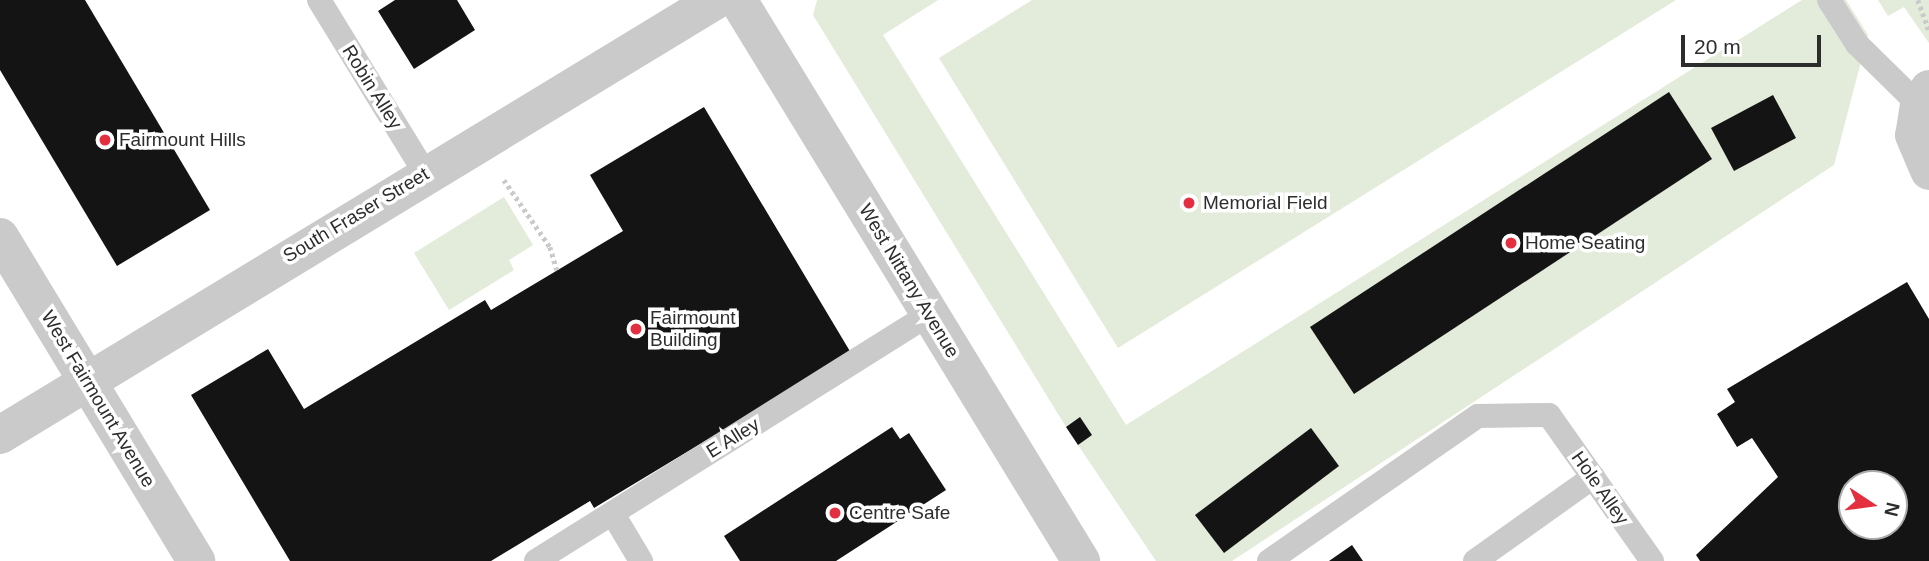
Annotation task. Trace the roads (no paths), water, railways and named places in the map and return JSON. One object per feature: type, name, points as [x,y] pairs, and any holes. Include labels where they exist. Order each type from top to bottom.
[{"type":"street","name":"South Fraser Street","points":[[0,435],[425,173],[716,0]]},
{"type":"street","name":"West Nittany Avenue","points":[[738,0],[1081,561]]},
{"type":"street","points":[[1924,97],[1914,135],[1929,172]]},
{"type":"street","name":"West Fairmount Avenue","points":[[0,237],[196,561]]},
{"type":"lane","name":"Robin Alley","points":[[319,0],[425,173]]},
{"type":"lane","points":[[1829,0],[1857,44],[1924,97]]},
{"type":"lane","name":"E Alley","points":[[536,561],[930,314]]},
{"type":"lane","name":"Hole Alley","points":[[1269,561],[1478,416],[1549,415],[1652,561]]},
{"type":"lane","points":[[1475,561],[1592,477]]},
{"type":"lane","points":[[613,514],[641,561]]},
{"type":"place","name":"Fairmount Hills","points":[[105,140]]},
{"type":"place","name":"Memorial Field","points":[[1189,203]]},
{"type":"place","name":"Home Seating","points":[[1511,243]]},
{"type":"place","name":"Fairmount Building","points":[[636,329]]},
{"type":"place","name":"Centre Safe","points":[[835,513]]}]
